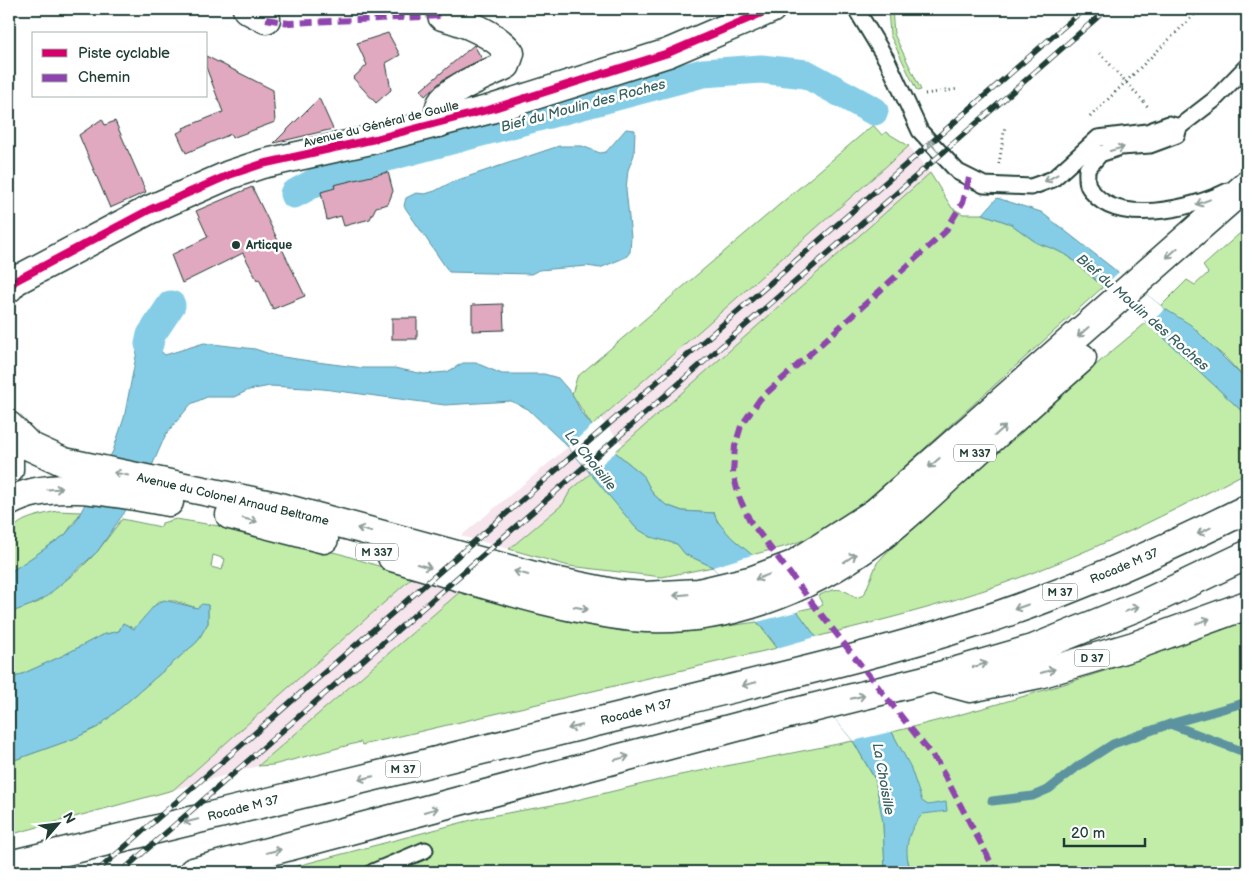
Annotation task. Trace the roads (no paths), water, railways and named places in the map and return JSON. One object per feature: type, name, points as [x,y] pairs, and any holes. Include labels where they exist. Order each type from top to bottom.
[{"type":"main road","name":"Avenue du Général de Gaulle","points":[[9,288],[15,281],[107,231],[229,175],[262,164],[439,123],[668,53],[771,9]]},
{"type":"main road","points":[[439,123],[440,106],[444,100],[459,89],[506,65],[510,53],[503,44],[456,20],[442,16]]},
{"type":"main road","name":"Avenue du Colonel Arnaud Beltrame","points":[[9,426],[29,446],[64,462],[276,506],[549,580],[618,594],[645,596],[698,593],[774,597],[801,574],[832,570],[877,540],[1135,298],[1247,185]]},
{"type":"main road","name":"Avenue du Colonel Arnaud Beltrame","points":[[1135,298],[1247,210]]},
{"type":"main road","points":[[9,443],[9,470]]},
{"type":"main road","name":"Avenue du Colonel Arnaud Beltrame","points":[[9,502],[27,494],[63,489],[143,498],[195,507],[372,551],[537,598],[610,614],[636,617],[679,617],[737,596]]},
{"type":"main road","name":"Rocade M 37","points":[[9,865],[796,672],[971,624],[1129,565],[1247,509]]},
{"type":"main road","points":[[193,872],[933,678],[1042,645],[1144,604],[1247,555]]},
{"type":"main road","name":"D 37","points":[[933,678],[970,688],[1040,674],[1134,646],[1247,605]]},
{"type":"lane","points":[[856,9],[888,62],[920,131],[958,172],[984,185],[1031,187],[1053,179],[1098,138],[1147,132],[1169,124],[1179,127]]},
{"type":"lane","points":[[1247,66],[1214,100],[1179,127],[1177,136],[1150,145],[1121,147],[1100,154],[1087,168],[1088,186],[1101,202],[1123,209],[1171,211],[1189,207],[1247,181]]},
{"type":"lane","points":[[373,872],[425,850]]},
{"type":"water","points":[[626,129],[635,130],[634,155],[628,170],[626,189],[631,237],[630,252],[626,257],[600,268],[587,266],[539,270],[531,274],[449,272],[404,206],[406,198],[416,193],[425,194],[435,191],[452,182],[559,146],[582,146],[600,153],[606,152]]},
{"type":"water","points":[[997,198],[1041,212],[1165,309],[1191,325],[1247,381],[1247,416],[1149,324],[1068,256],[1037,243],[1011,224],[983,214]]},
{"type":"water","name":"La Choisille","points":[[159,307],[171,313],[154,338],[155,346],[165,355],[204,343],[255,349],[276,356],[363,368],[394,368],[424,374],[447,372],[463,363],[476,363],[502,374],[544,374],[558,378],[572,394],[581,412],[601,437],[615,452],[643,475],[653,494],[666,505],[682,511],[714,513],[717,521],[732,538],[763,564],[816,637],[870,702],[892,732],[910,766],[922,801],[928,805],[946,802],[947,811],[923,814],[913,827],[907,849],[911,872],[885,872],[883,823],[875,779],[853,741],[713,567],[685,554],[677,544],[651,537],[636,528],[568,447],[528,409],[511,401],[445,405],[323,389],[270,386],[249,390],[234,397],[207,397],[191,404],[166,434],[144,484],[97,552],[46,597],[9,613],[9,573],[65,535],[75,523],[113,451],[124,418],[138,346]]},
{"type":"water","points":[[164,600],[197,608],[202,604],[208,605],[208,623],[197,642],[98,727],[73,739],[9,762],[9,680],[102,635],[119,631],[123,623],[134,629],[154,606]]},
{"type":"waterway","name":"Bief du Moulin des Roches","points":[[294,194],[338,170],[703,73],[761,69],[806,74],[874,111]]},
{"type":"waterway","name":"Bief du Moulin des Roches","points":[[149,344],[151,335],[171,305]]},
{"type":"waterway","points":[[1170,724],[1247,702]]},
{"type":"waterway","points":[[992,801],[1033,796],[1049,789],[1077,767],[1113,744],[1170,724],[1247,753]]},
{"type":"railway","points":[[96,872],[1084,9]]},
{"type":"railway","points":[[121,872],[1107,9]]},
{"type":"place","name":"Articque","points":[[236,245]]}]
